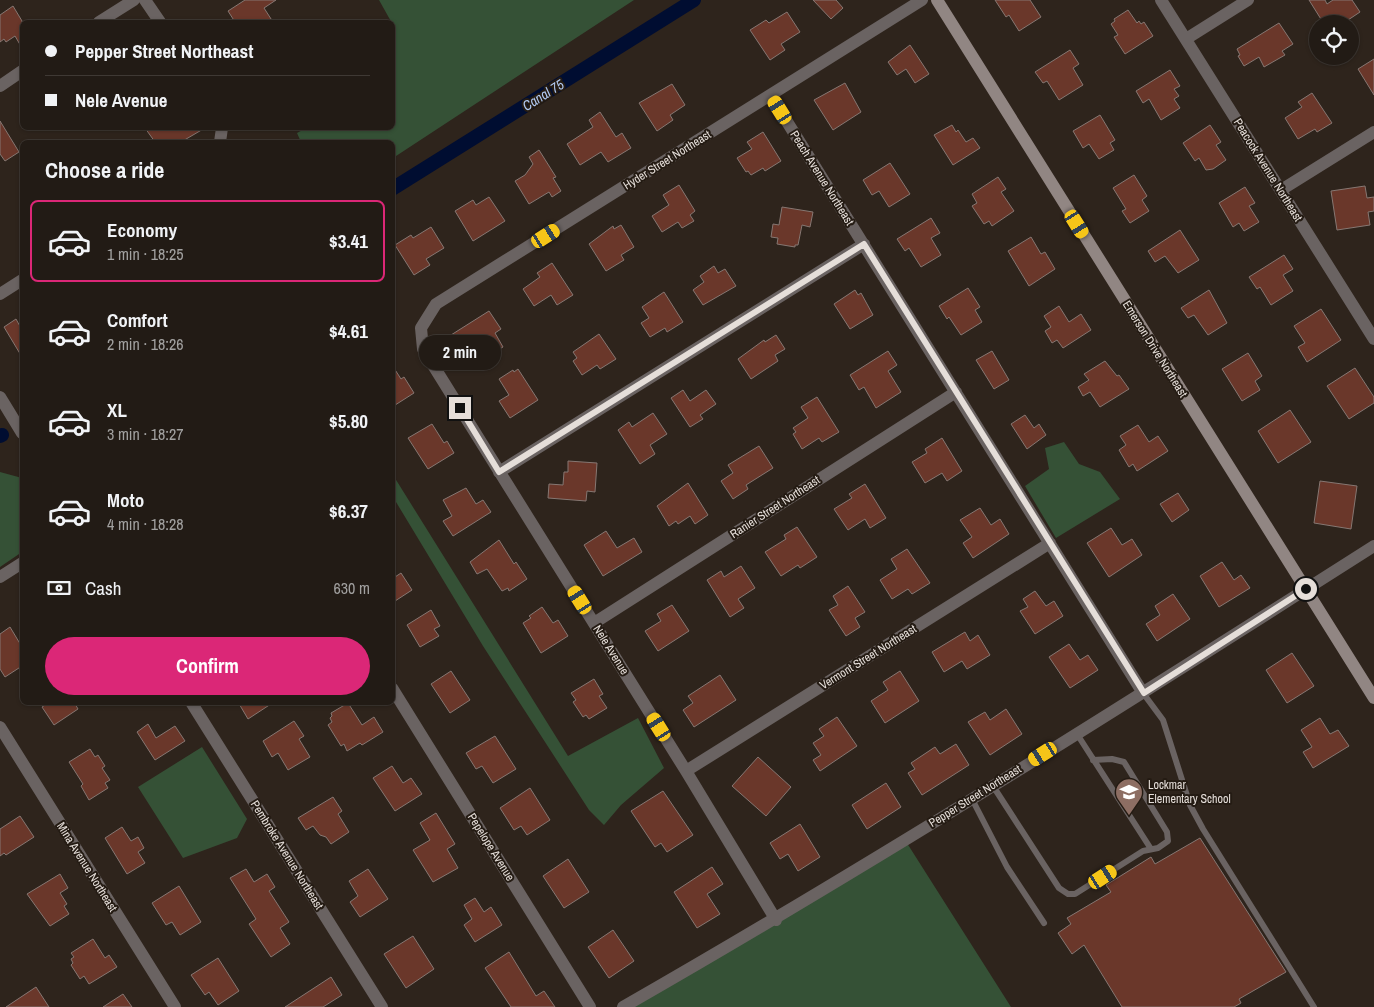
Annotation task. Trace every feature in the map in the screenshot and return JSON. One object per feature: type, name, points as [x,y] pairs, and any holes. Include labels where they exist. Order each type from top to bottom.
[{"type":"street","points":[[101,20],[134,0]]},
{"type":"street","points":[[145,0],[159,20]]},
{"type":"street","name":"Hyder Street Northeast","points":[[421,328],[436,304],[922,0]]},
{"type":"street","name":"Emerson Drive Northeast","points":[[937,0],[1374,698]]},
{"type":"street","name":"Peacock Avenue Northeast","points":[[1162,0],[1374,339]]},
{"type":"street","points":[[1186,39],[1248,0]]},
{"type":"street","points":[[0,86],[20,72]]},
{"type":"street","name":"Peach Avenue Northeast","points":[[771,96],[1144,693]]},
{"type":"street","points":[[1280,190],[1374,132]]},
{"type":"street","points":[[499,472],[864,244]]},
{"type":"street","points":[[0,294],[20,281]]},
{"type":"street","name":"Nele Avenue","points":[[421,328],[423,349],[686,771],[776,920]]},
{"type":"street","name":"Ranier Street Northeast","points":[[594,623],[956,392]]},
{"type":"street","points":[[0,397],[20,430]]},
{"type":"street","name":"Vermont Street Northeast","points":[[686,771],[1050,543]]},
{"type":"street","name":"Pepper Street Northeast","points":[[623,1007],[776,920],[1144,693],[1374,546]]},
{"type":"street","points":[[0,577],[20,564]]},
{"type":"street","name":"Pepelope Avenue","points":[[395,693],[590,1007]]},
{"type":"street","name":"Pembroke Avenue Northeast","points":[[194,705],[382,1007]]},
{"type":"street","name":"Mina Avenue Northeast","points":[[0,727],[175,1007]]},
{"type":"lane","points":[[1144,693],[1163,720],[1190,805],[1314,1007]]},
{"type":"lane","points":[[1077,734],[1151,849]]},
{"type":"lane","points":[[993,786],[1052,879],[1059,888],[1068,894],[1075,894],[1144,851],[1158,848],[1168,841],[1167,832],[1124,762],[1112,759],[1093,760]]},
{"type":"lane","points":[[972,798],[1007,867],[1044,923]]},
{"type":"green space","points":[[379,0],[634,0],[395,157],[395,140],[300,140],[297,133],[302,130],[395,130],[395,20],[390,20]]},
{"type":"green space","points":[[1064,442],[1079,464],[1100,472],[1120,499],[1056,538],[1025,486],[1049,469],[1045,448]]},
{"type":"green space","points":[[0,472],[20,477],[20,553],[0,567]]},
{"type":"green space","points":[[395,478],[568,756],[638,718],[664,768],[621,805],[604,825],[589,810],[483,646],[395,500]]},
{"type":"green space","points":[[202,747],[247,819],[237,838],[183,858],[138,787]]},
{"type":"green space","points":[[905,840],[1011,1007],[621,1007]]},
{"type":"building","points":[[245,0],[276,0],[264,8],[272,20],[234,20],[228,11]]},
{"type":"building","points":[[813,0],[836,0],[843,8],[831,19]]},
{"type":"building","points":[[995,0],[1030,0],[1041,17],[1019,31],[1009,15],[1006,17]]},
{"type":"building","points":[[1309,0],[1325,0],[1327,4],[1333,0],[1352,0],[1360,12],[1356,15],[1318,15]]},
{"type":"building","points":[[13,6],[21,20],[20,45],[15,36],[6,42],[4,39],[0,42],[0,15]]},
{"type":"building","points":[[1128,10],[1137,23],[1139,21],[1141,24],[1144,22],[1153,36],[1125,54],[1114,37],[1118,35],[1111,24],[1115,21],[1114,19]]},
{"type":"building","points":[[787,12],[800,32],[781,44],[785,50],[770,60],[750,30],[766,20],[769,23]]},
{"type":"building","points":[[1279,23],[1293,44],[1282,51],[1285,55],[1264,67],[1259,57],[1244,66],[1238,56],[1240,55],[1237,49]]},
{"type":"building","points":[[910,45],[929,74],[915,83],[906,69],[897,75],[888,62]]},
{"type":"building","points":[[1070,50],[1079,64],[1073,68],[1083,85],[1059,100],[1047,81],[1043,83],[1035,72]]},
{"type":"building","points":[[1374,59],[1374,95],[1358,69]]},
{"type":"building","points":[[1170,70],[1180,86],[1174,89],[1179,96],[1174,99],[1180,108],[1161,120],[1149,99],[1143,103],[1136,91]]},
{"type":"building","points":[[845,83],[861,112],[833,130],[814,100]]},
{"type":"building","points":[[672,84],[685,105],[670,115],[673,120],[657,131],[639,103]]},
{"type":"building","points":[[1312,93],[1332,123],[1317,132],[1315,129],[1298,139],[1285,118],[1302,107],[1298,102]]},
{"type":"building","points":[[600,112],[616,137],[622,133],[631,148],[608,162],[601,152],[580,165],[567,144],[593,127],[589,120]]},
{"type":"building","points":[[1100,115],[1115,140],[1110,143],[1114,150],[1099,159],[1089,144],[1083,148],[1073,131]]},
{"type":"building","points":[[0,121],[19,152],[5,161],[0,154]]},
{"type":"building","points":[[952,125],[966,142],[973,138],[980,148],[953,165],[934,135]]},
{"type":"building","points":[[1210,125],[1221,142],[1216,145],[1226,160],[1213,169],[1206,170],[1199,158],[1195,161],[1183,143]]},
{"type":"building","points":[[146,130],[202,130],[184,140],[154,140]]},
{"type":"building","points":[[763,132],[781,161],[765,171],[763,168],[751,175],[748,171],[746,172],[737,158],[752,149],[747,142]]},
{"type":"building","points":[[539,150],[556,177],[553,178],[561,191],[552,197],[549,192],[529,204],[515,181],[525,175],[533,164],[529,157]]},
{"type":"building","points":[[890,163],[910,194],[889,207],[879,191],[872,195],[863,180]]},
{"type":"building","points":[[1134,175],[1147,196],[1142,200],[1149,211],[1130,223],[1122,211],[1126,209],[1113,188]]},
{"type":"building","points":[[998,177],[1006,189],[1001,192],[1014,211],[992,226],[989,221],[984,224],[972,206],[977,203],[972,194]]},
{"type":"building","points":[[679,185],[695,211],[690,215],[694,221],[682,228],[678,222],[662,232],[652,216],[669,205],[663,195]]},
{"type":"building","points":[[1365,186],[1367,198],[1374,197],[1374,211],[1368,212],[1370,225],[1337,230],[1331,191]]},
{"type":"building","points":[[1245,187],[1255,203],[1249,206],[1259,222],[1244,231],[1239,223],[1233,227],[1219,203]]},
{"type":"building","points":[[489,197],[505,221],[473,241],[455,211],[473,200],[476,205]]},
{"type":"building","points":[[782,207],[813,212],[810,227],[802,225],[798,245],[795,245],[795,247],[777,244],[778,238],[771,237],[773,224],[779,225]]},
{"type":"building","points":[[931,218],[940,233],[931,238],[941,255],[921,267],[909,248],[905,251],[897,239]]},
{"type":"building","points":[[621,225],[634,247],[621,255],[624,260],[606,271],[589,244],[613,226],[614,229]]},
{"type":"building","points":[[431,227],[444,248],[426,259],[430,265],[414,275],[395,245],[411,235],[413,238]]},
{"type":"building","points":[[1180,230],[1199,260],[1178,273],[1165,256],[1155,262],[1148,251]]},
{"type":"building","points":[[1031,237],[1041,254],[1045,252],[1055,269],[1029,286],[1008,251]]},
{"type":"building","points":[[1284,255],[1293,269],[1283,275],[1293,291],[1271,305],[1260,287],[1257,289],[1249,277]]},
{"type":"building","points":[[552,263],[573,295],[557,305],[551,295],[534,306],[523,289],[540,277],[537,273]]},
{"type":"building","points":[[714,266],[718,273],[725,269],[736,286],[703,305],[693,290],[704,282],[700,276]]},
{"type":"building","points":[[968,288],[980,307],[975,310],[982,322],[961,335],[939,306]]},
{"type":"building","points":[[855,290],[858,295],[861,293],[873,315],[850,329],[834,304]]},
{"type":"building","points":[[1209,290],[1227,323],[1208,335],[1194,315],[1188,318],[1181,308]]},
{"type":"building","points":[[664,292],[683,322],[667,332],[665,328],[650,337],[641,323],[649,318],[642,307]]},
{"type":"building","points":[[1059,306],[1069,322],[1081,314],[1091,330],[1063,348],[1057,340],[1052,343],[1045,331],[1051,327],[1044,316]]},
{"type":"building","points":[[1321,309],[1341,340],[1307,362],[1298,347],[1305,343],[1294,326]]},
{"type":"building","points":[[489,311],[501,329],[495,333],[503,347],[478,362],[468,345],[462,349],[451,335]]},
{"type":"building","points":[[16,319],[20,326],[20,354],[4,327]]},
{"type":"building","points":[[599,334],[616,359],[600,369],[597,365],[582,375],[573,361],[577,358],[573,352]]},
{"type":"building","points":[[776,335],[785,349],[775,355],[778,361],[751,379],[738,359],[764,340],[765,342]]},
{"type":"building","points":[[888,351],[897,365],[888,371],[901,392],[876,408],[864,387],[859,390],[850,375]]},
{"type":"building","points":[[992,351],[1009,380],[994,389],[976,360]]},
{"type":"building","points":[[1248,353],[1262,376],[1255,381],[1260,390],[1242,401],[1222,369]]},
{"type":"building","points":[[1105,361],[1117,376],[1119,375],[1129,389],[1100,407],[1090,392],[1083,396],[1078,387],[1089,380],[1084,374]]},
{"type":"building","points":[[1355,368],[1374,397],[1374,403],[1349,419],[1327,386]]},
{"type":"building","points":[[518,369],[538,400],[510,418],[499,401],[509,395],[499,379]]},
{"type":"building","points":[[395,370],[401,379],[404,377],[414,393],[395,405]]},
{"type":"building","points":[[683,390],[690,401],[706,390],[716,404],[700,415],[703,419],[690,427],[671,398]]},
{"type":"building","points":[[817,397],[839,432],[822,442],[819,438],[802,449],[793,434],[796,432],[793,428],[808,418],[801,407]]},
{"type":"building","points":[[1290,410],[1311,442],[1278,463],[1258,431]]},
{"type":"building","points":[[653,413],[667,434],[650,445],[655,454],[640,464],[618,430],[629,422],[632,427]]},
{"type":"building","points":[[1025,415],[1034,428],[1039,424],[1046,435],[1027,449],[1011,424]]},
{"type":"building","points":[[432,424],[444,443],[447,441],[454,453],[428,469],[408,438]]},
{"type":"building","points":[[1138,425],[1149,442],[1158,436],[1168,451],[1137,471],[1133,464],[1129,467],[1119,450],[1126,445],[1120,436]]},
{"type":"building","points":[[942,438],[962,471],[947,481],[942,473],[925,483],[912,462],[927,453],[925,449]]},
{"type":"building","points":[[759,446],[773,468],[746,485],[748,489],[733,499],[721,481],[733,473],[728,465]]},
{"type":"building","points":[[568,461],[597,463],[595,492],[587,491],[586,501],[548,498],[549,484],[563,485],[564,472],[568,472]]},
{"type":"building","points":[[1320,481],[1357,486],[1351,529],[1314,523]]},
{"type":"building","points":[[688,483],[708,515],[695,524],[690,516],[678,524],[676,521],[669,526],[657,506]]},
{"type":"building","points":[[865,484],[886,518],[870,528],[865,519],[848,530],[834,509],[852,498],[849,494]]},
{"type":"building","points":[[466,488],[476,504],[483,500],[491,512],[453,536],[443,521],[452,516],[443,500]]},
{"type":"building","points":[[1178,493],[1189,510],[1172,522],[1160,504]]},
{"type":"building","points":[[980,508],[991,525],[1000,519],[1009,534],[973,558],[963,543],[972,537],[960,520]]},
{"type":"building","points":[[797,527],[817,557],[800,568],[798,565],[781,576],[765,552],[786,539],[784,535]]},
{"type":"building","points":[[1111,528],[1122,545],[1132,539],[1142,555],[1109,577],[1087,543]]},
{"type":"building","points":[[606,531],[617,548],[634,538],[642,552],[603,576],[584,545]]},
{"type":"building","points":[[499,540],[514,564],[516,562],[527,579],[509,591],[508,588],[502,591],[487,569],[477,574],[470,562]]},
{"type":"building","points":[[907,549],[930,583],[912,594],[908,589],[892,599],[880,580],[897,569],[891,559]]},
{"type":"building","points":[[1222,562],[1234,580],[1241,575],[1250,588],[1219,607],[1200,576]]},
{"type":"building","points":[[741,566],[755,588],[738,599],[744,608],[730,617],[707,580],[721,571],[724,577]]},
{"type":"building","points":[[401,573],[412,590],[395,601],[395,577]]},
{"type":"building","points":[[848,586],[865,612],[855,618],[860,627],[846,636],[829,610],[838,605],[833,596]]},
{"type":"building","points":[[1035,591],[1046,606],[1054,601],[1063,616],[1035,634],[1020,611],[1028,607],[1023,599]]},
{"type":"building","points":[[1173,594],[1190,619],[1157,641],[1146,624],[1160,615],[1155,606]]},
{"type":"building","points":[[672,605],[689,631],[658,651],[645,631],[661,621],[657,614]]},
{"type":"building","points":[[542,607],[553,623],[558,620],[568,636],[541,653],[523,623]]},
{"type":"building","points":[[431,610],[440,626],[434,629],[439,636],[420,647],[407,625]]},
{"type":"building","points":[[10,627],[20,644],[20,667],[5,677],[0,669],[0,634]]},
{"type":"building","points":[[965,632],[970,641],[978,635],[990,655],[967,669],[962,661],[944,672],[932,652]]},
{"type":"building","points":[[1069,644],[1080,660],[1088,655],[1098,670],[1070,688],[1049,657]]},
{"type":"building","points":[[1292,653],[1314,686],[1287,703],[1266,670]]},
{"type":"building","points":[[451,671],[470,700],[450,713],[431,684]]},
{"type":"building","points":[[900,671],[919,701],[885,723],[871,701],[888,690],[883,682]]},
{"type":"building","points":[[720,675],[736,700],[694,727],[683,710],[693,703],[688,696]]},
{"type":"building","points":[[594,679],[603,694],[599,696],[607,708],[589,719],[586,715],[583,717],[573,702],[576,700],[571,693]]},
{"type":"building","points":[[45,705],[76,705],[78,709],[54,725],[42,707]]},
{"type":"building","points":[[240,705],[269,705],[248,719]]},
{"type":"building","points":[[345,705],[349,705],[362,725],[374,717],[383,732],[362,745],[360,743],[347,751],[344,744],[341,746],[328,725],[332,722],[330,718],[332,716],[331,713]]},
{"type":"building","points":[[1006,709],[1022,734],[990,755],[968,722],[985,712],[990,720]]},
{"type":"building","points":[[837,717],[857,746],[820,771],[813,760],[821,755],[813,743],[824,736],[819,729]]},
{"type":"building","points":[[1320,718],[1330,734],[1338,730],[1349,746],[1313,768],[1303,752],[1312,747],[1301,730]]},
{"type":"building","points":[[294,721],[304,736],[299,739],[310,757],[288,770],[278,753],[272,757],[263,741]]},
{"type":"building","points":[[148,724],[156,738],[175,726],[185,741],[155,760],[137,732]]},
{"type":"building","points":[[495,736],[516,769],[493,783],[482,766],[476,769],[466,753]]},
{"type":"building","points":[[956,744],[969,765],[922,795],[908,773],[915,769],[911,763],[935,747],[940,754]]},
{"type":"building","points":[[90,749],[95,757],[98,755],[105,766],[102,768],[110,780],[105,783],[108,788],[89,800],[81,786],[83,784],[69,762]]},
{"type":"building","points":[[758,757],[791,787],[766,816],[732,786]]},
{"type":"building","points":[[392,766],[403,783],[411,778],[422,794],[395,811],[373,778]]},
{"type":"building","points":[[886,783],[901,807],[867,829],[852,805]]},
{"type":"building","points":[[530,788],[550,820],[527,835],[521,826],[514,830],[500,808]]},
{"type":"building","points":[[663,791],[693,835],[667,852],[661,843],[655,847],[631,811]]},
{"type":"building","points":[[333,797],[342,811],[338,814],[349,832],[331,844],[313,826],[306,830],[298,818]]},
{"type":"building","points":[[436,813],[455,844],[447,849],[458,868],[433,882],[413,850],[430,840],[420,823]]},
{"type":"building","points":[[20,816],[34,837],[6,855],[4,853],[0,856],[0,829]]},
{"type":"building","points":[[800,824],[820,857],[798,871],[788,854],[780,859],[770,843]]},
{"type":"building","points":[[122,827],[131,841],[138,837],[144,848],[138,852],[145,863],[127,874],[105,838]]},
{"type":"building","points":[[1200,838],[1286,972],[1239,999],[1241,1003],[1234,1007],[1122,1007],[1084,945],[1072,954],[1058,933],[1071,924],[1067,918],[1111,892],[1106,885],[1151,857],[1155,864]]},
{"type":"building","points":[[568,859],[589,892],[564,908],[543,876]]},
{"type":"building","points":[[712,867],[723,884],[707,894],[720,914],[697,928],[674,892]]},
{"type":"building","points":[[246,869],[254,882],[267,874],[275,887],[269,891],[289,922],[280,928],[290,944],[271,957],[249,924],[256,919],[230,878]]},
{"type":"building","points":[[368,869],[388,899],[360,917],[350,902],[358,896],[349,881]]},
{"type":"building","points":[[60,874],[68,888],[60,893],[67,904],[64,906],[69,914],[50,926],[27,894]]},
{"type":"building","points":[[179,886],[201,922],[180,935],[172,922],[166,925],[152,903]]},
{"type":"building","points":[[475,898],[484,912],[491,907],[502,925],[475,942],[464,925],[472,919],[464,905]]},
{"type":"building","points":[[613,930],[634,961],[609,978],[588,947]]},
{"type":"building","points":[[413,936],[434,969],[406,988],[384,954]]},
{"type":"building","points":[[93,939],[105,958],[109,955],[117,967],[89,984],[84,976],[80,979],[71,965],[73,963],[71,959],[74,957],[71,953]]},
{"type":"building","points":[[509,952],[536,996],[544,991],[555,1007],[511,1007],[485,968]]},
{"type":"building","points":[[218,958],[239,991],[218,1005],[209,992],[205,995],[191,975]]},
{"type":"building","points":[[331,977],[342,995],[323,1007],[285,1007]]},
{"type":"building","points":[[36,987],[49,1007],[6,1007]]},
{"type":"building","points":[[123,994],[132,1007],[103,1007]]},
{"type":"waterway","name":"Canal 75","points":[[395,187],[694,0]]},
{"type":"place","name":"Lockmar Elementary School","points":[[1129,816]]},
{"type":"route","points":[[460,408],[499,472],[864,244],[1144,693],[1306,589]]}]
